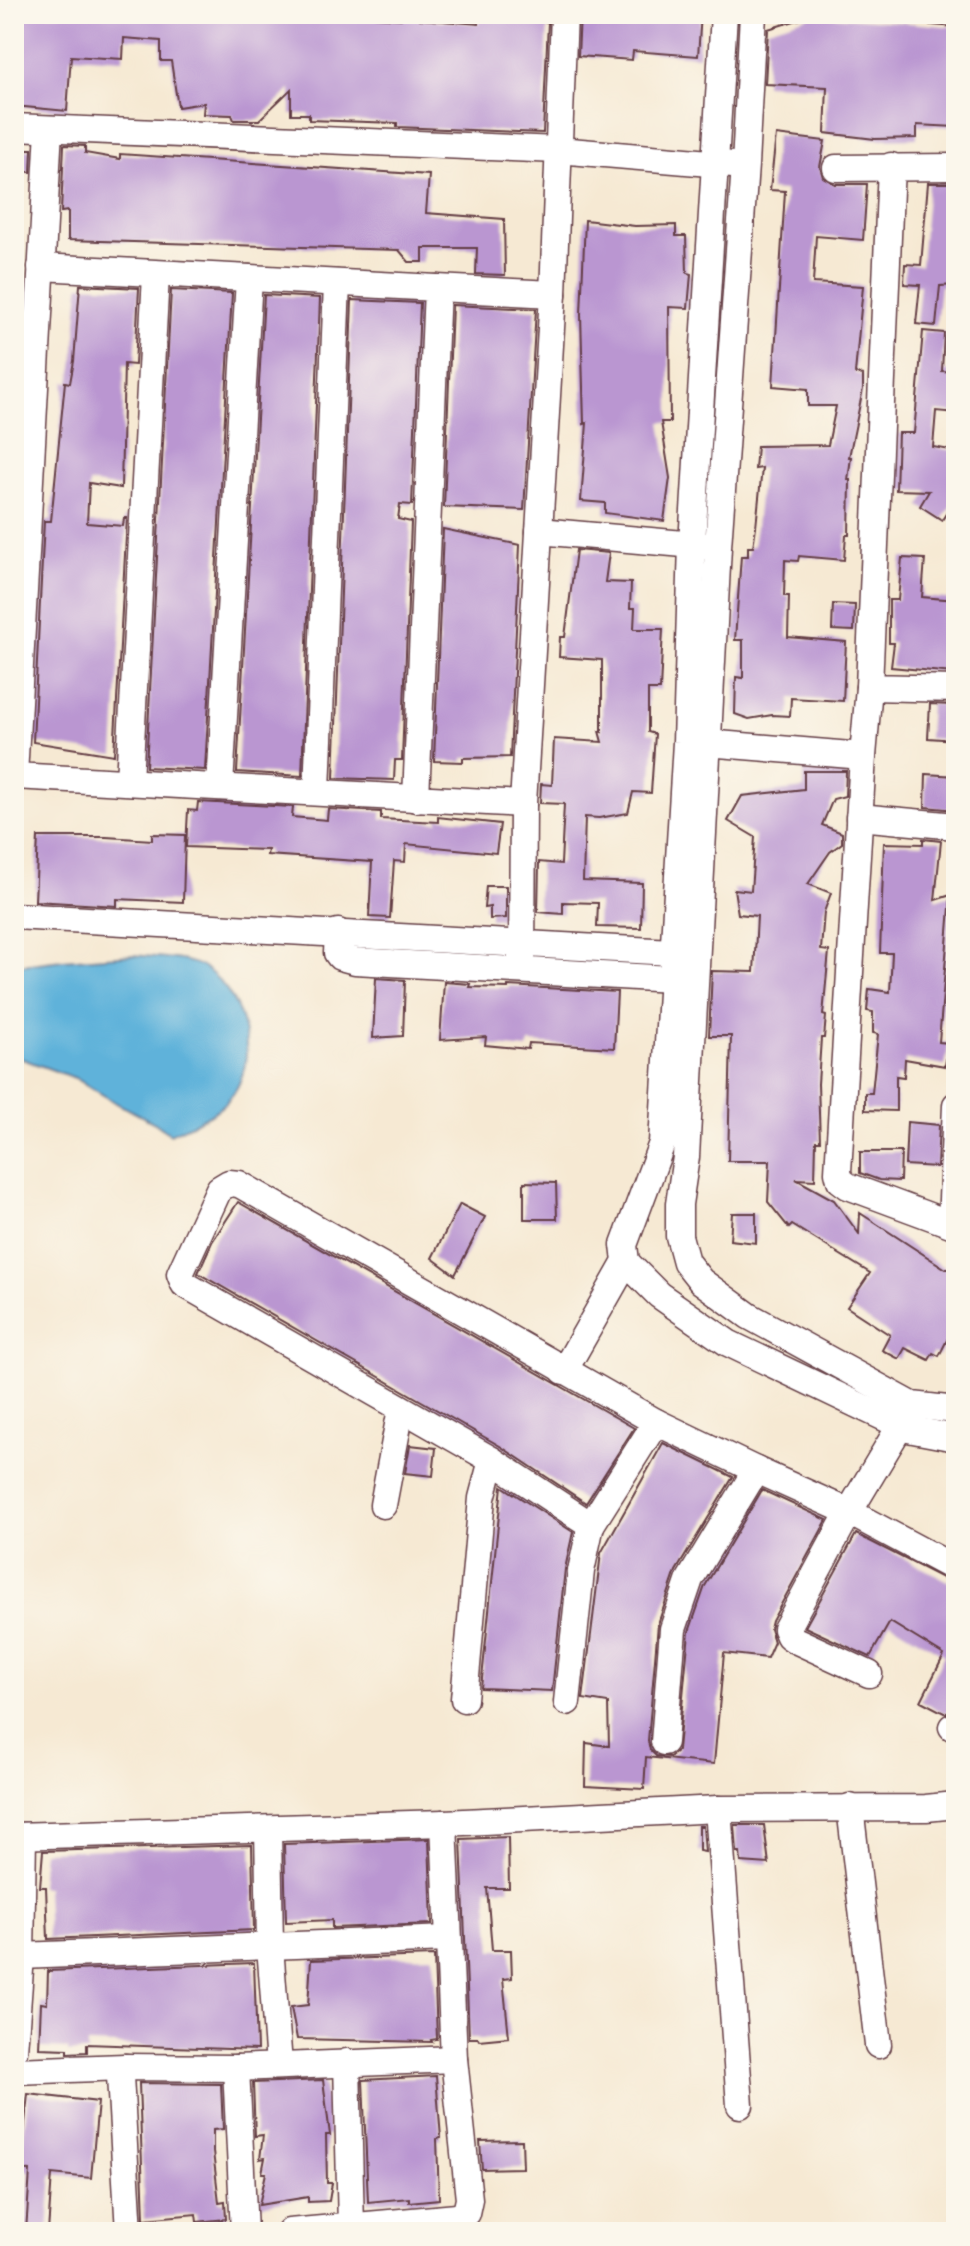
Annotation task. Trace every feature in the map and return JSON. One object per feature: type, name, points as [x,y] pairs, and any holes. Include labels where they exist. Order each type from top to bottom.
[{"type":"street","points":[[522,957],[523,804],[553,294],[564,14],[549,14]]},
{"type":"street","points":[[724,14],[692,544],[698,742],[686,1157],[679,1204],[679,1236],[689,1267],[701,1281],[749,1316],[907,1415],[956,1410]]},
{"type":"street","points":[[564,1371],[626,1262],[624,1245],[662,1143],[672,952],[718,547],[753,14]]},
{"type":"street","points":[[14,127],[558,150],[745,165]]},
{"type":"street","points":[[14,784],[22,511],[49,129]]},
{"type":"street","points":[[891,166],[869,687],[838,1172],[840,1180],[848,1186],[954,1224],[956,1105]]},
{"type":"street","points":[[836,168],[956,167]]},
{"type":"street","points":[[41,267],[553,294]]},
{"type":"street","points":[[129,781],[156,275]]},
{"type":"street","points":[[220,787],[249,278]]},
{"type":"street","points":[[317,791],[337,283]]},
{"type":"street","points":[[416,799],[437,288]]},
{"type":"street","points":[[539,531],[718,547]]},
{"type":"street","points":[[869,687],[956,689]]},
{"type":"street","points":[[698,742],[863,756]]},
{"type":"street","points":[[14,776],[523,804]]},
{"type":"street","points":[[859,817],[956,826]]},
{"type":"street","points":[[14,916],[338,932],[337,953],[340,957],[355,961],[672,952]]},
{"type":"street","points":[[522,957],[671,979]]},
{"type":"street","points":[[591,1525],[492,1460],[184,1284],[180,1274],[219,1189],[229,1183],[239,1184],[656,1422],[849,1512],[956,1569]]},
{"type":"street","points":[[645,1192],[679,1204]]},
{"type":"street","points":[[626,1262],[659,1295],[728,1343],[956,1438]]},
{"type":"street","points":[[659,1295],[689,1267]]},
{"type":"street","points":[[383,1505],[401,1409]]},
{"type":"street","points":[[869,1674],[795,1640],[786,1629],[849,1512],[907,1415]]},
{"type":"street","points":[[567,1702],[581,1571],[591,1525],[656,1422]]},
{"type":"street","points":[[464,1699],[482,1498],[492,1460]]},
{"type":"street","points":[[664,1742],[673,1629],[690,1579],[756,1470]]},
{"type":"street","points":[[14,2051],[21,1956],[19,1836],[444,1823],[718,1809],[926,1808],[956,1805]]},
{"type":"street","points":[[850,1807],[878,2045]]},
{"type":"street","points":[[718,1809],[740,2105]]},
{"type":"street","points":[[289,2232],[457,2217],[466,2213],[469,2199],[454,2059],[444,1823]]},
{"type":"street","points":[[268,1829],[270,1946],[279,2065]]},
{"type":"street","points":[[21,1956],[448,1939]]},
{"type":"street","points":[[14,2071],[125,2067],[236,2068],[454,2059]]},
{"type":"street","points":[[347,2062],[351,2227]]},
{"type":"street","points":[[125,2067],[120,2076],[129,2232]]},
{"type":"street","points":[[236,2068],[244,2232]]},
{"type":"water","points":[[134,955],[181,960],[206,969],[231,996],[244,1031],[244,1067],[238,1085],[228,1100],[208,1115],[170,1134],[75,1078],[14,1056],[14,966]]},
{"type":"building","points":[[14,14],[331,14],[401,19],[404,14],[420,16],[420,19],[479,24],[479,18],[548,22],[543,133],[309,120],[309,114],[291,114],[291,89],[259,120],[234,120],[232,115],[203,114],[204,103],[178,107],[171,61],[161,61],[161,41],[124,38],[123,59],[71,56],[67,111],[14,106]]},
{"type":"building","points":[[580,14],[701,14],[698,56],[633,51],[632,60],[578,56]]},
{"type":"building","points":[[814,15],[956,27],[956,127],[917,125],[917,138],[875,139],[825,133],[827,87],[765,84],[768,29]]},
{"type":"building","points":[[776,135],[825,141],[820,167],[823,177],[835,184],[867,184],[863,240],[816,236],[813,283],[863,286],[855,374],[863,375],[863,389],[849,457],[849,535],[846,535],[844,560],[799,556],[798,561],[785,560],[784,596],[789,596],[788,637],[846,642],[843,701],[791,698],[790,716],[749,719],[735,714],[736,677],[743,678],[743,640],[735,640],[741,556],[748,556],[748,547],[753,547],[756,527],[762,468],[755,469],[757,446],[828,445],[836,406],[808,406],[808,389],[773,386],[785,191],[770,190]]},
{"type":"building","points":[[64,145],[85,146],[85,153],[120,159],[120,154],[429,175],[426,213],[504,219],[505,275],[476,274],[477,248],[423,248],[423,262],[409,262],[399,250],[68,240],[68,211],[61,212]]},
{"type":"building","points":[[14,149],[32,149],[31,172],[14,171]]},
{"type":"building","points":[[928,183],[953,183],[953,193],[956,194],[956,285],[940,286],[936,326],[916,324],[920,285],[904,284],[905,264],[921,265]]},
{"type":"building","points":[[585,220],[635,226],[676,225],[676,236],[686,236],[687,273],[691,274],[688,308],[669,307],[670,422],[661,422],[670,478],[664,521],[605,513],[605,503],[581,501],[587,423],[584,424],[581,314]]},
{"type":"building","points":[[80,285],[139,288],[135,365],[124,364],[121,488],[89,483],[87,523],[123,526],[124,518],[127,518],[114,755],[33,742],[44,521],[51,521],[65,382],[70,383],[74,361]]},
{"type":"building","points":[[171,290],[232,293],[205,770],[146,767]]},
{"type":"building","points":[[264,295],[320,298],[302,776],[237,772]]},
{"type":"building","points":[[352,300],[420,303],[412,505],[400,504],[398,519],[411,522],[402,760],[395,760],[394,780],[334,778]]},
{"type":"building","points":[[452,305],[536,309],[524,510],[444,507]]},
{"type":"building","points":[[923,331],[944,333],[942,371],[956,372],[956,413],[936,411],[933,447],[956,451],[956,498],[942,520],[920,506],[929,491],[896,490],[898,433],[914,433]]},
{"type":"building","points":[[443,529],[520,545],[510,757],[463,758],[463,762],[434,761]]},
{"type":"building","points":[[576,550],[609,553],[605,582],[631,583],[630,608],[635,608],[634,629],[663,629],[660,690],[648,690],[648,732],[655,734],[651,793],[633,792],[628,813],[585,817],[583,881],[642,883],[641,928],[597,927],[598,903],[563,902],[563,914],[538,912],[539,862],[561,864],[564,804],[540,803],[541,784],[552,785],[554,739],[602,742],[599,731],[602,732],[602,660],[559,657],[560,637],[565,637]]},
{"type":"building","points":[[902,558],[925,559],[922,597],[956,600],[953,673],[891,667],[894,643],[889,643],[889,600],[898,600]]},
{"type":"building","points":[[833,604],[855,605],[854,631],[832,630]]},
{"type":"building","points":[[930,704],[956,707],[956,740],[928,738]]},
{"type":"building","points":[[804,771],[846,771],[845,796],[833,799],[822,825],[842,833],[842,843],[830,852],[808,884],[831,893],[824,912],[821,950],[829,951],[818,1084],[820,1141],[816,1141],[815,1180],[796,1179],[834,1200],[859,1234],[860,1213],[946,1269],[956,1269],[956,1322],[939,1356],[933,1353],[929,1360],[905,1348],[899,1359],[882,1350],[890,1335],[847,1307],[870,1273],[792,1225],[789,1228],[768,1202],[770,1161],[728,1161],[731,1036],[709,1036],[712,971],[754,972],[757,916],[738,914],[734,889],[751,891],[755,837],[728,821],[742,796],[804,789]]},
{"type":"building","points":[[926,774],[956,776],[956,810],[925,807]]},
{"type":"building","points":[[198,802],[293,807],[292,817],[327,820],[328,809],[381,812],[381,819],[438,822],[438,817],[500,824],[496,853],[406,844],[405,862],[394,861],[390,918],[369,917],[372,862],[267,855],[268,850],[186,847],[188,810],[197,811]]},
{"type":"building","points":[[152,834],[185,835],[183,902],[117,899],[117,906],[35,901],[38,837],[152,840]]},
{"type":"building","points":[[923,839],[941,841],[935,900],[951,895],[939,1042],[949,1043],[945,1066],[905,1059],[904,1077],[896,1076],[896,1111],[865,1110],[865,1093],[872,1093],[878,1034],[873,1033],[873,1012],[867,1011],[869,989],[890,992],[892,953],[880,953],[884,843],[923,844]]},
{"type":"building","points":[[486,886],[506,886],[506,918],[490,919],[490,907],[484,908]]},
{"type":"building","points":[[376,978],[405,980],[403,1036],[373,1038]]},
{"type":"building","points":[[444,982],[470,984],[469,987],[617,992],[614,1048],[529,1043],[528,1049],[485,1045],[486,1037],[440,1040]]},
{"type":"building","points":[[907,1122],[939,1125],[937,1167],[905,1165]]},
{"type":"building","points":[[860,1152],[901,1152],[900,1181],[879,1180],[860,1173]]},
{"type":"building","points":[[524,1182],[556,1183],[557,1219],[524,1219]]},
{"type":"building","points":[[238,1202],[634,1428],[586,1503],[500,1446],[198,1273],[212,1242]]},
{"type":"building","points":[[460,1204],[485,1217],[455,1275],[432,1258]]},
{"type":"building","points":[[732,1213],[756,1213],[756,1243],[730,1240]]},
{"type":"building","points":[[663,1443],[733,1477],[676,1571],[658,1624],[648,1741],[650,1750],[656,1756],[670,1757],[678,1750],[689,1632],[705,1586],[762,1490],[827,1520],[772,1621],[770,1629],[774,1642],[767,1658],[724,1653],[714,1764],[646,1757],[644,1789],[585,1786],[586,1743],[609,1746],[608,1703],[583,1699],[601,1553]]},
{"type":"building","points":[[410,1445],[436,1448],[433,1476],[405,1473]]},
{"type":"building","points":[[502,1486],[573,1532],[565,1569],[552,1691],[481,1688]]},
{"type":"building","points":[[856,1534],[956,1585],[956,1712],[944,1713],[921,1701],[944,1655],[890,1622],[870,1657],[805,1627]]},
{"type":"building","points":[[735,1825],[764,1825],[769,1864],[741,1862]]},
{"type":"building","points":[[699,1826],[703,1826],[705,1852],[699,1851]]},
{"type":"building","points":[[508,1837],[509,1888],[487,1888],[492,1950],[511,1950],[512,1978],[503,1979],[509,2037],[479,2040],[469,2038],[461,1839]]},
{"type":"building","points":[[429,1839],[432,1924],[332,1928],[332,1920],[286,1922],[284,1844]]},
{"type":"building","points":[[252,1845],[254,1930],[48,1939],[46,1887],[40,1887],[43,1851]]},
{"type":"building","points":[[434,1956],[437,2039],[432,2042],[297,2039],[291,2007],[308,2005],[311,1960]]},
{"type":"building","points":[[254,1963],[257,2050],[87,2044],[87,2052],[68,2053],[68,2049],[39,2048],[41,2003],[47,2004],[48,1971]]},
{"type":"building","points":[[436,2076],[441,2138],[437,2139],[439,2199],[368,2202],[363,2080]]},
{"type":"building","points":[[323,2080],[330,2135],[326,2135],[327,2183],[332,2183],[329,2201],[308,2202],[308,2197],[259,2205],[266,2173],[262,2173],[265,2158],[260,2159],[263,2135],[255,2136],[253,2083]]},
{"type":"building","points":[[139,2083],[221,2084],[223,2129],[213,2130],[213,2152],[219,2202],[225,2201],[226,2219],[197,2222],[196,2214],[144,2219]]},
{"type":"building","points":[[28,2094],[98,2102],[91,2178],[52,2174],[48,2232],[26,2232],[30,2171],[20,2170]]},
{"type":"building","points":[[522,2140],[523,2168],[482,2169],[480,2141]]}]
